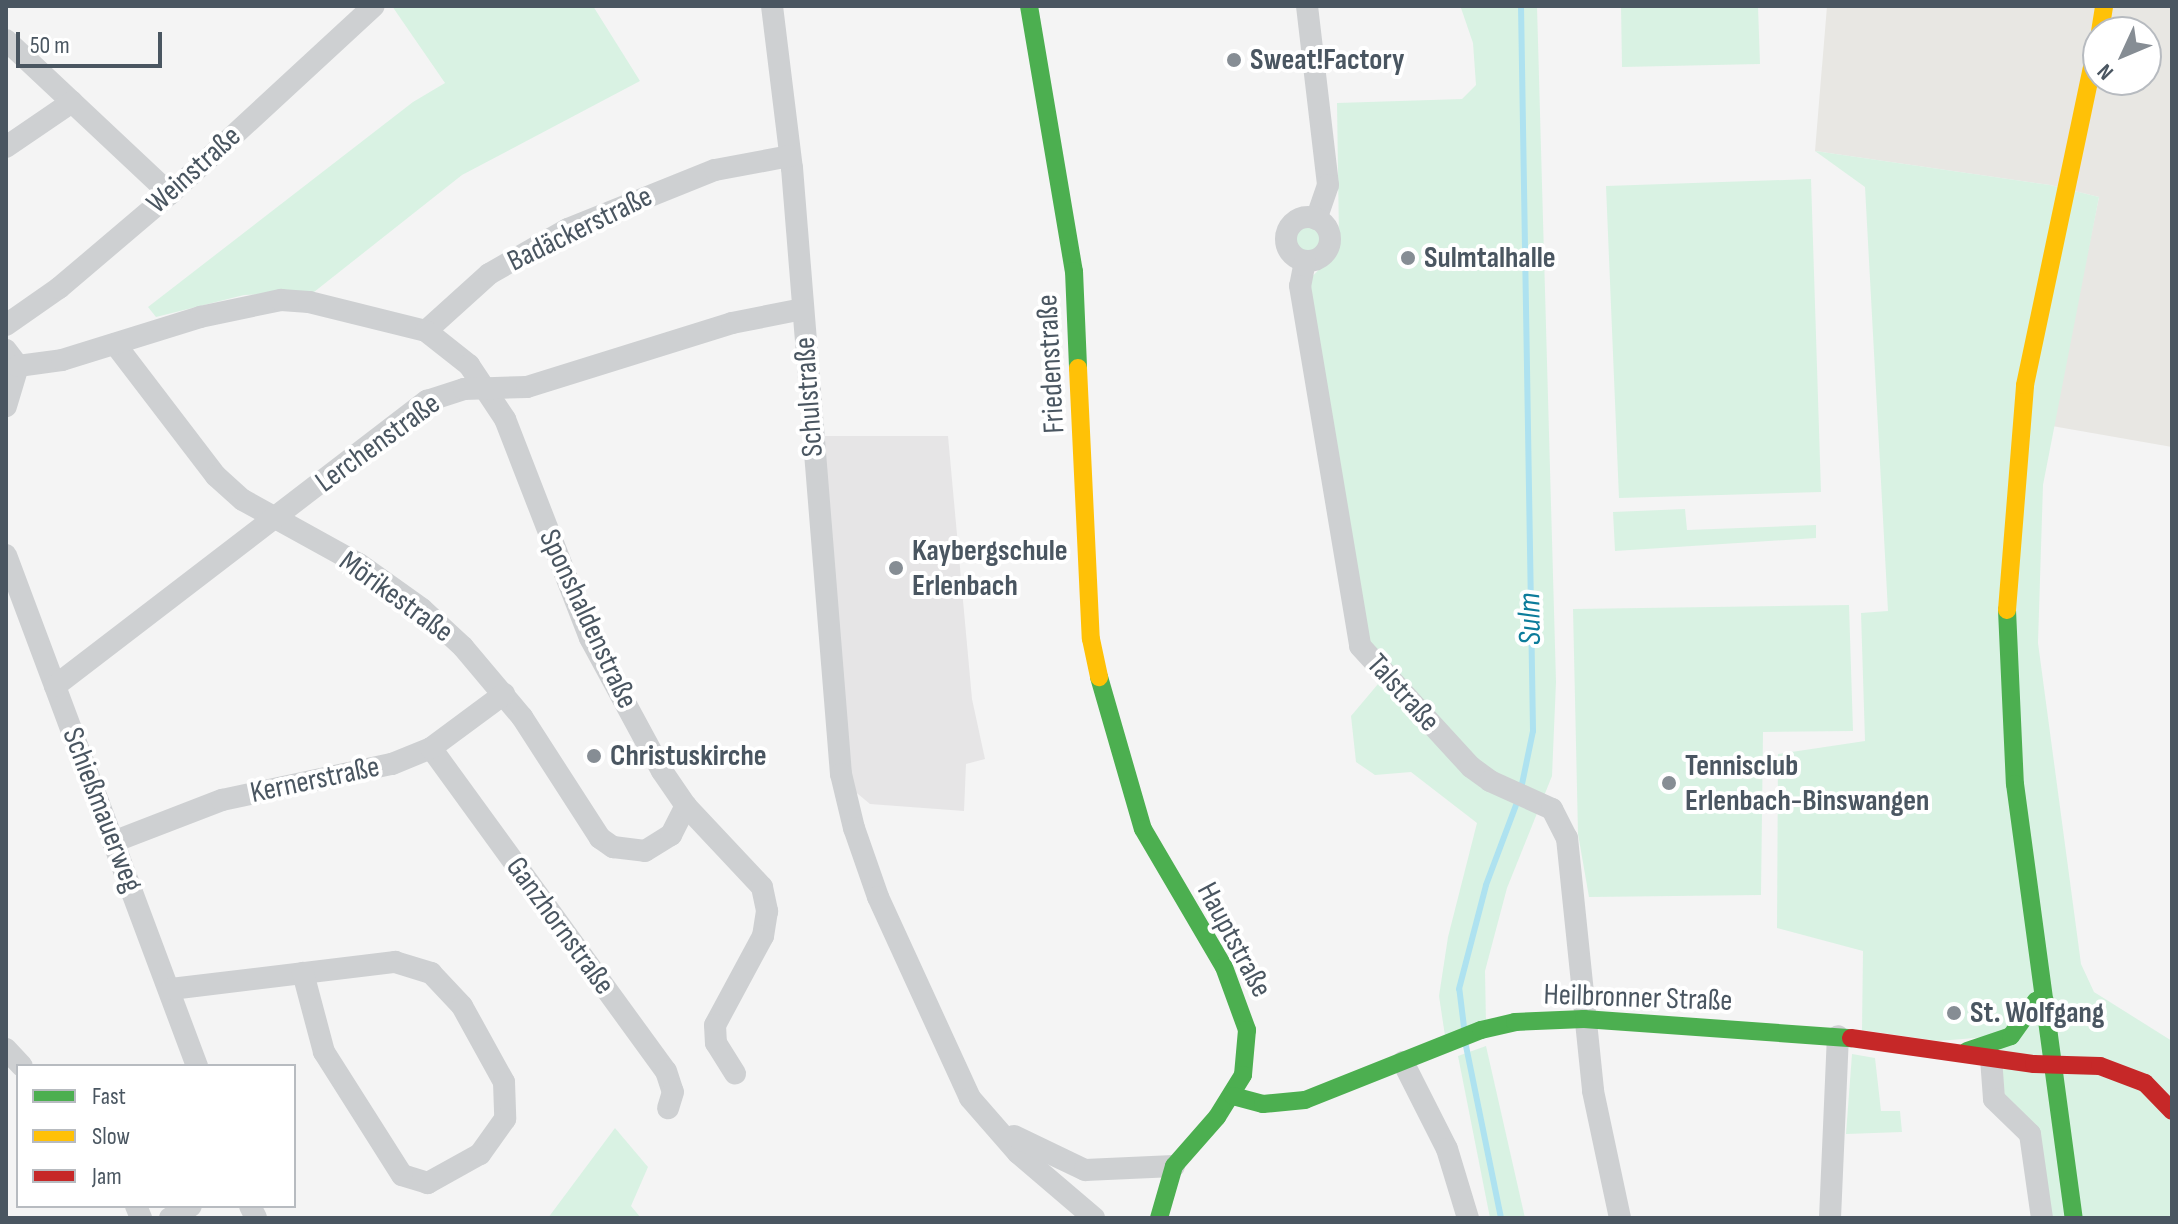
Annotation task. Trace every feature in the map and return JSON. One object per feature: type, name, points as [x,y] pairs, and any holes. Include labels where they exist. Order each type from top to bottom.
[{"type":"street","name":"Weinstraße","points":[[6,325],[59,288],[170,194],[374,6]]},
{"type":"street","name":"Schulstraße","points":[[772,6],[790,156],[844,788],[878,897],[970,1098],[994,1129],[1094,1218]]},
{"type":"street","name":"Friedenstraße","points":[[1029,6],[1074,271],[1091,639],[1108,722]]},
{"type":"street","name":"Talstraße","points":[[1307,6],[1328,185],[1316,219],[1299,219],[1288,229],[1289,251],[1305,261],[1300,286],[1354,630],[1371,659],[1490,781],[1552,809],[1567,838],[1581,932],[1584,1019],[1620,1218]]},
{"type":"street","points":[[6,40],[170,194]]},
{"type":"street","points":[[2074,1218],[2015,784],[2007,564],[2028,370],[2086,96]]},
{"type":"street","points":[[6,147],[72,102]]},
{"type":"street","name":"Badäckerstraße","points":[[426,331],[489,274],[568,229],[715,170],[790,156]]},
{"type":"street","points":[[6,406],[12,358],[115,344],[200,317],[281,300],[309,302],[426,331]]},
{"type":"street","name":"Lerchenstraße","points":[[55,686],[427,401],[464,389],[527,387],[732,323],[803,309]]},
{"type":"street","name":"Sponshaldenstraße","points":[[426,331],[469,365],[489,390],[590,638],[686,806],[755,874],[766,900],[763,936],[715,1025],[716,1043],[735,1074]]},
{"type":"street","name":"Mörikestraße","points":[[115,344],[216,476],[274,520],[359,564],[422,609],[504,694],[588,823],[613,847],[645,851],[659,845],[686,806]]},
{"type":"street","name":"Schießmauerweg","points":[[6,555],[171,989],[196,1064]]},
{"type":"street","name":"Kernerstraße","points":[[113,842],[222,800],[392,764],[431,748],[504,694]]},
{"type":"street","name":"Hauptstraße","points":[[1108,722],[1143,829],[1241,1005],[1247,1053],[1233,1096],[1174,1166],[1159,1218]]},
{"type":"street","name":"Ganzhornstraße","points":[[431,748],[666,1071],[673,1092],[668,1108]]},
{"type":"street","points":[[171,989],[303,973],[395,962],[431,973],[446,986],[504,1082],[505,1119],[480,1154],[428,1183],[402,1175],[324,1052],[303,973]]},
{"type":"street","points":[[1960,1053],[2011,1036],[2036,1001],[2045,1001]]},
{"type":"street","name":"Heilbronner Straße","points":[[1233,1096],[1263,1104],[1305,1100],[1481,1030],[1515,1022],[1584,1019],[1838,1036],[2054,1066],[2122,1071],[2145,1083],[2172,1111]]},
{"type":"street","points":[[1830,1218],[1838,1036]]},
{"type":"street","points":[[6,1049],[20,1064]]},
{"type":"street","points":[[1991,1058],[1994,1099],[2030,1134],[2042,1218]]},
{"type":"street","points":[[1403,1062],[1447,1149],[1468,1218]]},
{"type":"street","points":[[994,1129],[1085,1170],[1174,1166]]},
{"type":"street","points":[[170,1218],[188,1208]]},
{"type":"shaded area","points":[[1827,6],[2172,6],[2172,447],[2052,426],[2099,197],[2050,185],[1815,151]]},
{"type":"shaded area","name":"Kaybergschule Erlenbach","points":[[822,436],[948,436],[972,699],[985,759],[966,764],[964,811],[870,804],[852,789]]},
{"type":"green space","points":[[392,6],[593,6],[640,81],[462,175],[314,292],[244,295],[156,317],[148,307],[413,102],[445,83]]},
{"type":"green space","points":[[1537,6],[1556,682],[1552,776],[1507,888],[1485,971],[1486,1023],[1445,1036],[1439,996],[1448,937],[1477,823],[1411,772],[1375,775],[1356,762],[1351,716],[1389,671],[1367,646],[1303,286],[1333,255],[1339,239],[1337,103],[1462,99],[1476,85],[1473,43],[1461,8]]},
{"type":"green space","points":[[1621,6],[1758,6],[1760,64],[1622,67]]},
{"type":"green space","points":[[1815,151],[2050,185],[2099,197],[2043,485],[2038,643],[2081,964],[2094,992],[2172,1041],[2172,1218],[2050,1218],[2005,1101],[1999,1036],[1938,1041],[1862,1030],[1863,951],[1777,928],[1778,754],[1865,741],[1861,613],[1888,611],[1865,187]]},
{"type":"green space","points":[[1811,179],[1821,492],[1619,498],[1606,186]]},
{"type":"green space","points":[[1308,220],[1321,226],[1327,239],[1321,252],[1308,258],[1295,252],[1289,239],[1295,226]]},
{"type":"green space","points":[[1685,509],[1687,530],[1816,525],[1816,538],[1615,551],[1613,512]]},
{"type":"green space","name":"Tennisclub Erlenbach-Binswangen","points":[[1849,605],[1853,731],[1763,732],[1761,895],[1589,897],[1578,834],[1573,609]]},
{"type":"green space","points":[[1486,1046],[1525,1218],[1490,1218],[1458,1056]]},
{"type":"green space","points":[[1852,1054],[1875,1058],[1881,1111],[1900,1111],[1902,1132],[1846,1134]]},
{"type":"green space","points":[[615,1128],[648,1167],[631,1206],[641,1218],[548,1218]]},
{"type":"waterway","name":"Sulm","points":[[1521,6],[1533,731],[1521,789]]},
{"type":"waterway","name":"Sulm","points":[[1464,1027],[1459,989],[1486,885],[1518,800]]},
{"type":"waterway","name":"Sulm","points":[[1466,1046],[1501,1218]]},
{"type":"traffic: fast","points":[[1029,6],[1074,271],[1078,368]]},
{"type":"traffic: fast","points":[[2007,610],[2015,784],[2074,1218]]},
{"type":"traffic: fast","points":[[1099,677],[1143,829],[1224,967],[1247,1030],[1243,1075],[1217,1117],[1174,1166],[1159,1218]]},
{"type":"traffic: fast","points":[[1967,1051],[2011,1036],[2036,1001],[2045,1001]]},
{"type":"traffic: fast","points":[[1233,1096],[1263,1104],[1305,1100],[1481,1030],[1515,1022],[1584,1019],[1851,1038]]},
{"type":"traffic: slow","points":[[2102,16],[2104,6]]},
{"type":"traffic: slow","points":[[2007,610],[2025,385],[2086,96]]},
{"type":"traffic: slow","points":[[1078,368],[1091,639],[1099,677]]},
{"type":"traffic: jam","points":[[1851,1038],[2034,1064],[2100,1066],[2145,1083],[2172,1111]]},
{"type":"place","name":"Sweat!Factory","points":[[1234,60]]},
{"type":"place","name":"Sulmtalhalle","points":[[1408,258]]},
{"type":"place","name":"Kaybergschule Erlenbach","points":[[896,568]]},
{"type":"place","name":"Christuskirche","points":[[594,756]]},
{"type":"place","name":"Tennisclub Erlenbach-Binswangen","points":[[1669,783]]},
{"type":"place","name":"St. Wolfgang","points":[[1954,1013]]}]
